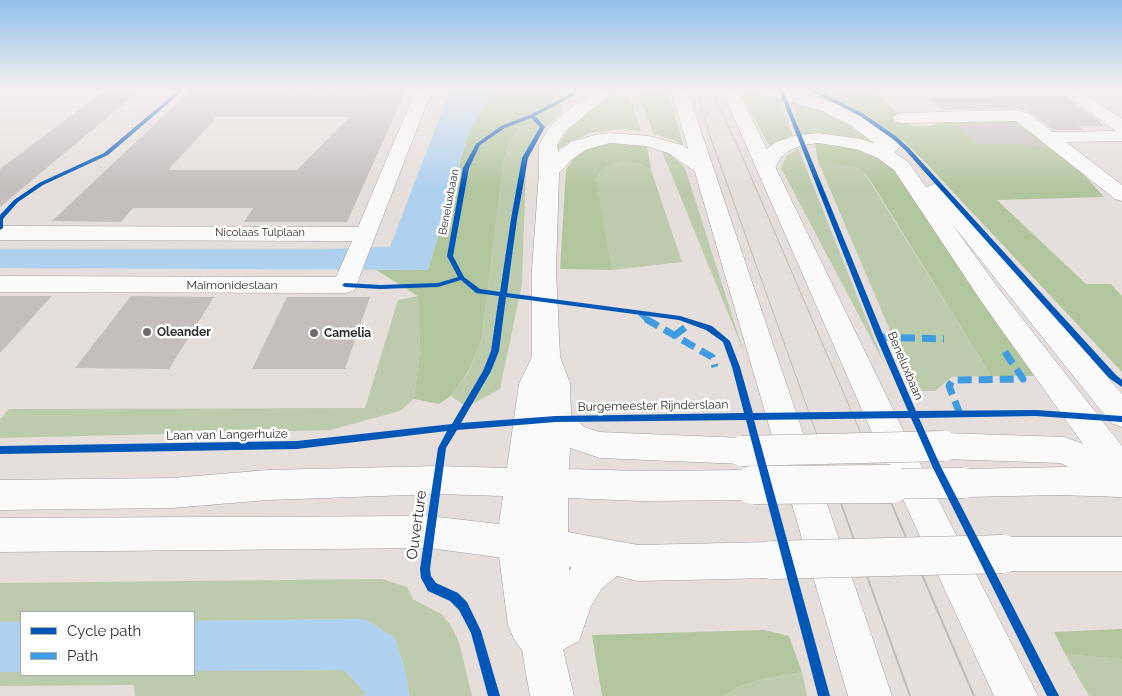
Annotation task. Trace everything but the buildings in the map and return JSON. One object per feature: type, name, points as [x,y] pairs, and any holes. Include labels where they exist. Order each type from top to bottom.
[{"type":"main road","points":[[364,239],[411,122]]},
{"type":"main road","points":[[537,484],[556,419],[555,383],[546,357],[544,270],[550,172],[548,145],[557,129],[564,122]]},
{"type":"main road","points":[[689,122],[870,696]]},
{"type":"main road","points":[[745,122],[884,426],[1016,696]]},
{"type":"main road","points":[[858,122],[884,140],[916,170],[966,225],[1122,415]]},
{"type":"main road","points":[[1029,122],[1122,195]]},
{"type":"main road","points":[[1049,137],[1122,136]]},
{"type":"main road","points":[[550,172],[564,156],[578,146],[595,140],[610,138],[648,141],[675,149],[703,168]]},
{"type":"main road","points":[[766,168],[774,154],[783,146],[800,140],[819,138],[860,144],[886,154],[901,166],[990,295],[1090,430],[1122,468]]},
{"type":"main road","name":"Nicolaas Tulplaan","points":[[0,233],[364,239]]},
{"type":"main road","name":"Maimonideslaan","points":[[0,284],[347,279],[364,239]]},
{"type":"main road","points":[[546,357],[534,384],[537,484],[533,544],[551,613],[541,641],[552,696]]},
{"type":"main road","points":[[556,419],[573,436],[600,445],[742,451],[944,446],[1065,450],[1122,478]]},
{"type":"main road","points":[[1065,450],[1082,442],[1090,430]]},
{"type":"main road","points":[[0,495],[172,493],[268,485],[437,480],[641,486],[1058,481],[1122,483]]},
{"type":"main road","points":[[0,535],[428,532],[584,551],[638,563],[1003,554],[1122,554]]},
{"type":"main road","points":[[541,641],[565,627],[574,598],[589,575],[601,565],[615,558]]},
{"type":"green space","points":[[474,122],[523,122],[509,143],[504,159],[481,341],[469,370],[451,396],[439,404],[414,399],[420,349],[418,296],[376,270],[428,270],[466,141]]},
{"type":"green space","points":[[523,122],[551,122],[535,137],[528,148],[522,284],[500,389],[467,407],[451,396],[469,371],[481,341],[504,159],[509,143]]},
{"type":"green space","points":[[573,122],[638,122],[641,131],[622,129],[594,132],[571,141],[559,149],[558,153],[558,145]]},
{"type":"green space","points":[[649,122],[677,122],[684,146],[674,140],[654,134]]},
{"type":"green space","points":[[756,122],[788,122],[793,135],[769,146]]},
{"type":"green space","points":[[798,122],[845,122],[883,145],[801,136]]},
{"type":"green space","points":[[877,122],[908,122],[912,126],[932,126],[938,122],[1018,122],[1079,169],[1104,197],[997,200],[1086,284],[1111,284],[1122,296],[1122,372],[923,160],[904,142]]},
{"type":"green space","points":[[615,141],[647,145],[651,170],[640,164],[627,162],[611,164],[601,171],[596,180],[612,270],[560,269],[566,170],[574,158],[586,150],[600,144]]},
{"type":"green space","points":[[815,144],[866,150],[896,167],[1043,376],[991,376],[864,172],[856,167],[818,161]]},
{"type":"green space","points":[[798,148],[884,363],[781,168],[786,157]]},
{"type":"green space","points":[[661,149],[669,152],[685,168],[743,350]]},
{"type":"green space","points":[[818,161],[856,167],[864,172],[991,376],[952,377],[935,391],[919,391],[894,340]]},
{"type":"green space","points":[[627,162],[640,164],[651,170],[682,262],[612,270],[596,181],[601,171],[611,164]]},
{"type":"green space","points":[[418,296],[420,349],[414,399],[400,411],[330,430],[0,438],[0,419],[9,409],[365,408],[398,300]]},
{"type":"green space","points":[[382,579],[407,587],[413,599],[441,614],[450,624],[459,642],[472,696],[409,696],[406,674],[395,638],[364,619],[195,621],[195,611],[20,611],[20,622],[0,622],[0,583]]},
{"type":"green space","points":[[1122,629],[1122,659],[1065,654],[1054,632]]},
{"type":"green space","points":[[764,630],[789,636],[802,672],[767,678],[740,686],[723,696],[602,696],[592,635]]},
{"type":"green space","points":[[1065,654],[1122,659],[1122,696],[1089,696]]},
{"type":"green space","points":[[344,670],[365,692],[365,696],[135,696],[134,685],[0,686],[0,672],[20,672],[20,676],[195,676],[195,671]]},
{"type":"green space","points":[[802,672],[807,696],[723,696],[740,686],[767,678]]},
{"type":"water","points":[[438,122],[474,122],[466,141],[428,270],[0,268],[0,249],[328,249],[390,247]]},
{"type":"water","points":[[364,619],[395,638],[406,674],[409,696],[365,696],[365,692],[344,670],[195,671],[195,621]]},
{"type":"water","points":[[0,622],[20,622],[20,672],[0,672]]},
{"type":"tram line","points":[[706,122],[835,485]]},
{"type":"tram line","points":[[726,122],[883,485]]},
{"type":"tram line","points":[[834,484],[910,696]]},
{"type":"tram line","points":[[883,484],[974,696]]},
{"type":"marked path","points":[[640,313],[649,322],[712,357],[715,367]]},
{"type":"marked path","points":[[674,336],[692,322]]},
{"type":"marked path","points":[[880,337],[944,339]]},
{"type":"marked path","points":[[960,414],[949,386],[953,380],[1023,379],[1003,349]]},
{"type":"cycle path","points":[[0,228],[0,219],[16,201],[41,184],[106,154],[143,122]]},
{"type":"cycle path","name":"Beneluxbaan","points":[[515,122],[503,127],[478,144],[466,168],[450,256],[455,267],[462,278],[478,291],[680,318],[709,328],[726,341],[736,367],[824,696]]},
{"type":"cycle path","name":"Ouverture","points":[[494,696],[476,631],[463,606],[454,597],[432,587],[426,578],[425,569],[442,448],[487,371],[495,351],[514,219],[525,158],[543,127],[538,122]]},
{"type":"cycle path","name":"Beneluxbaan","points":[[794,122],[880,337],[937,468],[1053,696]]},
{"type":"cycle path","points":[[873,122],[907,149],[1112,376],[1122,384]]},
{"type":"cycle path","points":[[345,285],[380,287],[438,285],[462,278]]},
{"type":"cycle path","name":"Burgemeester Rijnderslaan","points":[[0,450],[297,445],[454,427],[556,419],[1036,413],[1122,419]]},
{"type":"place","name":"Oleander","points":[[147,332]]},
{"type":"place","name":"Camelia","points":[[314,333]]}]
